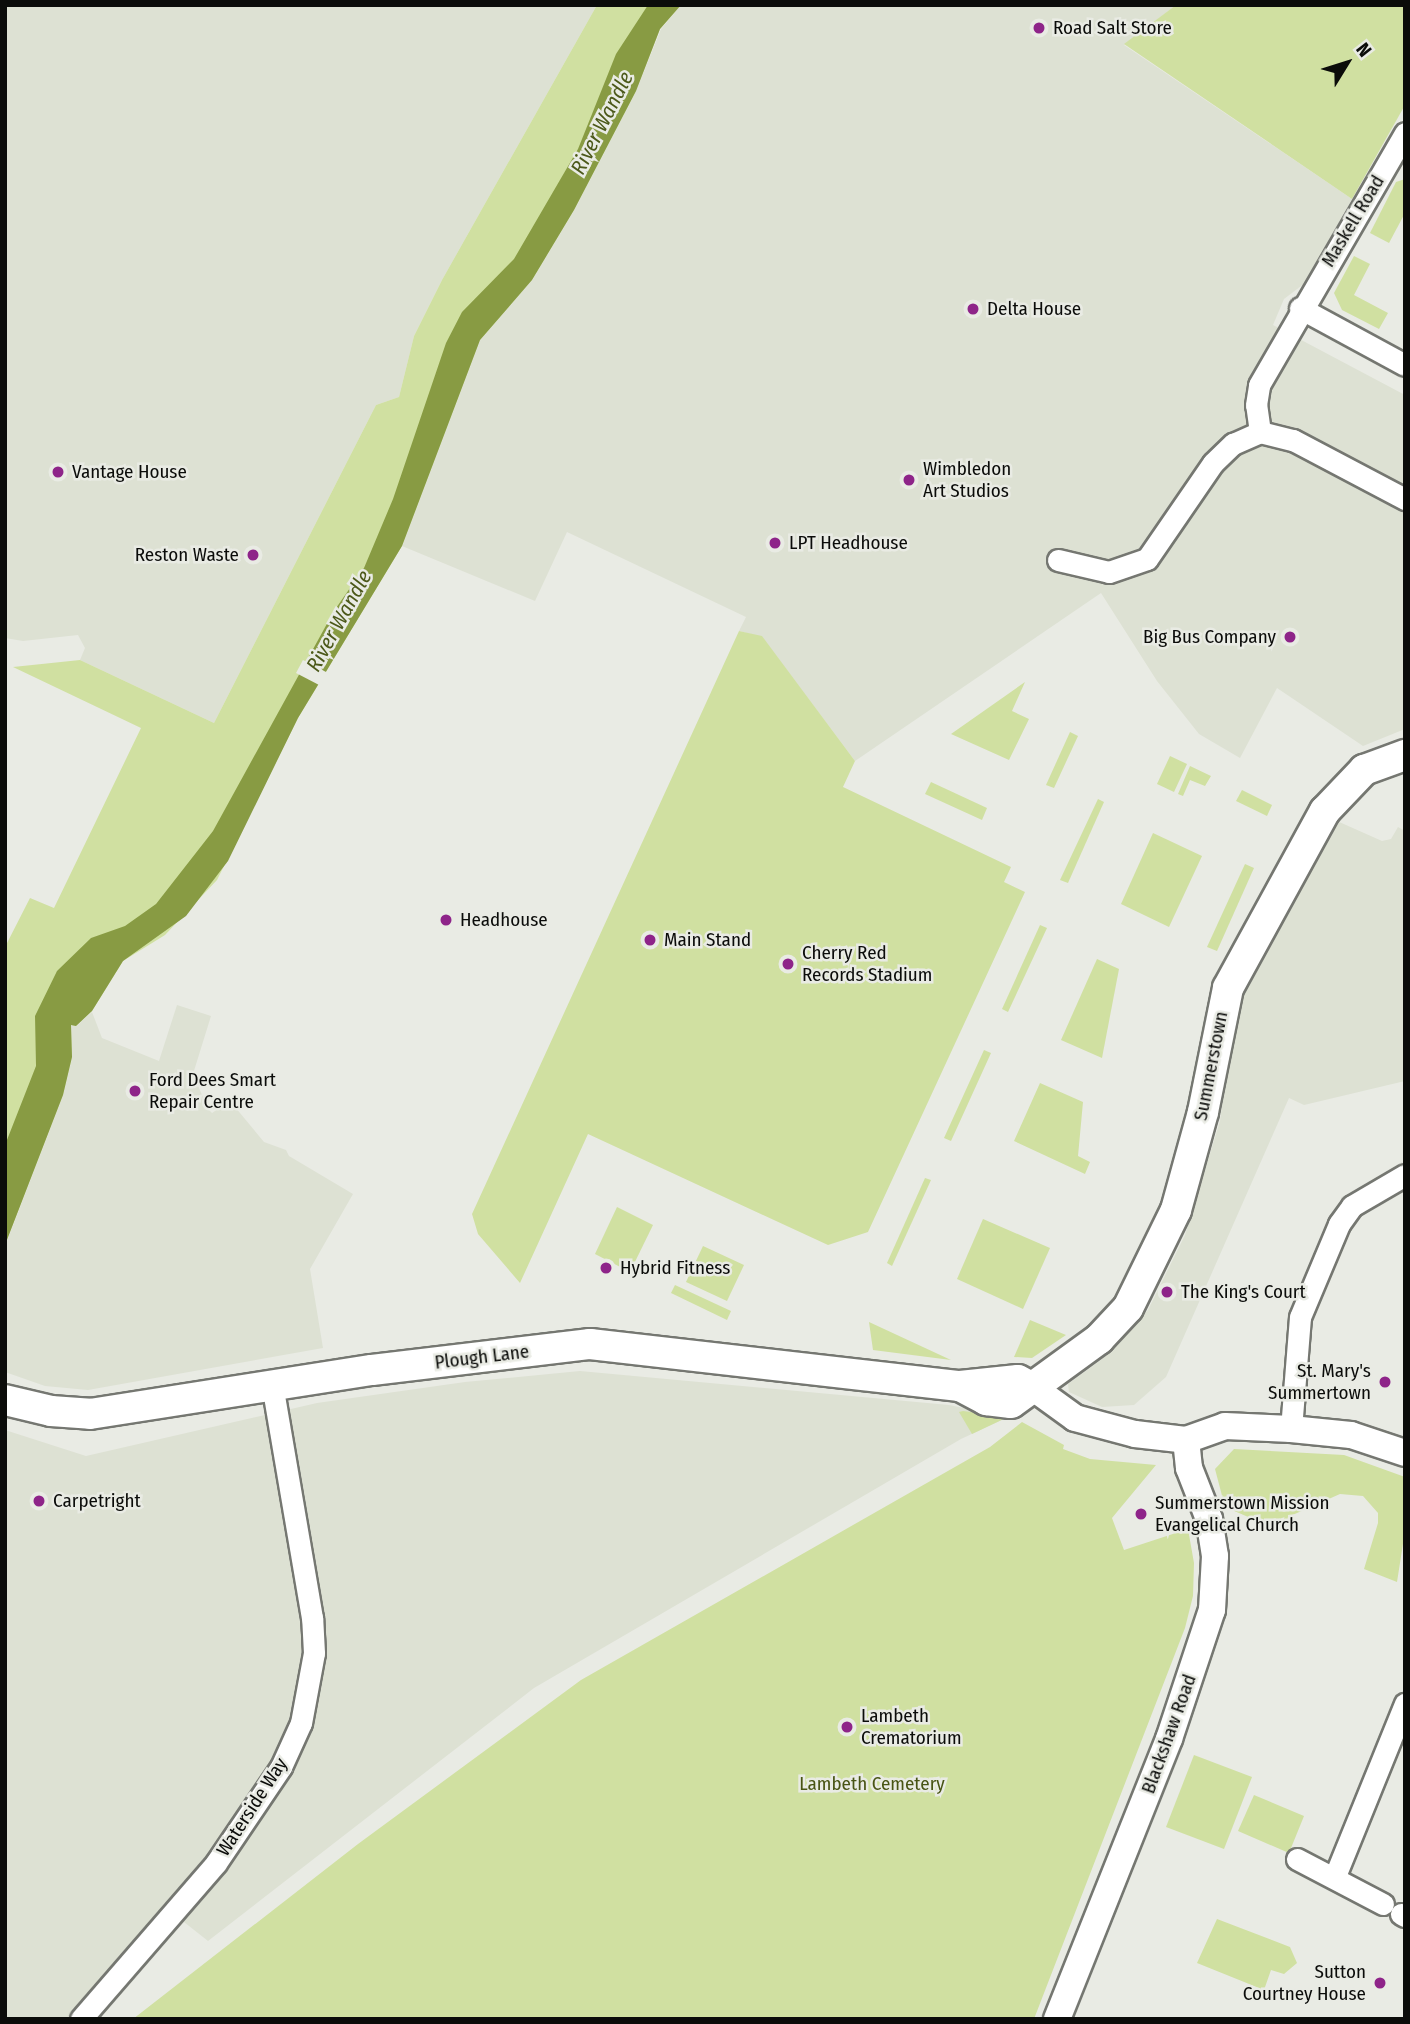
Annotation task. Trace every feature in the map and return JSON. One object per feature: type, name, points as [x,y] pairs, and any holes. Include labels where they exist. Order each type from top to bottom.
[{"type":"main road","name":"Summerstown","points":[[1035,1389],[1048,1373],[1099,1339],[1128,1308],[1176,1210],[1228,988],[1325,811],[1364,770],[1405,755]]},
{"type":"main road","name":"Plough Lane","points":[[5,1400],[51,1411],[90,1414],[272,1385],[590,1344],[960,1386],[1018,1380],[1035,1389]]},
{"type":"street","name":"Maskell Road","points":[[1260,432],[1256,405],[1259,386],[1300,308],[1405,133]]},
{"type":"street","points":[[1300,308],[1405,365]]},
{"type":"street","points":[[1058,559],[1109,572],[1147,559],[1213,463],[1233,444],[1260,432],[1293,440],[1405,499]]},
{"type":"street","points":[[1291,1429],[1300,1317],[1339,1224],[1352,1206],[1405,1175]]},
{"type":"street","name":"Waterside Way","points":[[81,2019],[216,1863],[281,1767],[301,1723],[314,1653],[312,1618],[272,1385]]},
{"type":"street","points":[[1035,1389],[1051,1405],[1102,1428],[1186,1440],[1225,1426],[1291,1429],[1351,1435],[1405,1453]]},
{"type":"street","name":"Blackshaw Road","points":[[1057,2019],[1169,1739],[1212,1609],[1216,1556],[1209,1519],[1189,1468],[1186,1440]]},
{"type":"street","points":[[1335,1876],[1405,1704]]},
{"type":"street","points":[[1297,1859],[1349,1883],[1354,1893],[1396,1911]]},
{"type":"shaded area","points":[[5,5],[597,5],[442,280],[414,336],[399,397],[376,405],[214,723],[80,660],[85,648],[78,635],[23,641],[5,638]]},
{"type":"shaded area","points":[[681,5],[1176,5],[1124,45],[1352,199],[1305,283],[1284,299],[1273,325],[1405,395],[1405,729],[1363,746],[1277,688],[1240,758],[1199,734],[1157,681],[1101,593],[855,761],[762,637],[739,631],[746,617],[567,532],[535,601],[402,546],[480,340],[532,280],[574,210],[636,91],[661,29]]},
{"type":"shaded area","points":[[1337,821],[1382,841],[1391,839],[1398,827],[1405,831],[1405,1081],[1304,1105],[1289,1098],[1166,1377],[1134,1405],[1102,1407],[1069,1392],[1068,1384],[1101,1360],[1148,1310],[1185,1235],[1220,1121],[1235,1006]]},
{"type":"shaded area","points":[[177,1005],[211,1016],[193,1074],[208,1109],[212,1113],[230,1101],[264,1142],[286,1150],[289,1156],[353,1194],[310,1269],[323,1348],[88,1390],[45,1386],[5,1372],[5,1246],[63,1095],[72,1057],[71,1025],[76,1026],[92,1012],[102,1038],[159,1061]]},
{"type":"shaded area","points":[[580,1371],[949,1405],[1008,1417],[961,1439],[534,1688],[208,1941],[184,1922],[97,2019],[5,2019],[5,1430],[86,1456],[317,1403],[465,1382]]},
{"type":"green space","points":[[597,5],[681,5],[660,29],[636,91],[574,210],[532,280],[480,340],[402,546],[298,718],[217,880],[165,935],[123,961],[92,1011],[76,1026],[71,1025],[72,1057],[63,1095],[5,1245],[5,947],[30,898],[54,908],[141,728],[13,667],[80,660],[214,723],[376,405],[399,397],[414,336],[442,280]]},
{"type":"green space","points":[[1176,5],[1405,5],[1405,105],[1352,199],[1124,44]]},
{"type":"green space","points":[[1405,179],[1405,213],[1389,243],[1370,233],[1396,182]]},
{"type":"green space","points":[[1354,256],[1370,264],[1354,295],[1388,313],[1379,329],[1342,310],[1334,293]]},
{"type":"green space","name":"Cherry Red Records Stadium","points":[[739,631],[762,636],[855,761],[843,787],[1011,867],[1004,882],[1025,892],[868,1232],[828,1245],[588,1134],[520,1283],[478,1234],[472,1214]]},
{"type":"green space","points":[[1025,682],[1012,711],[1029,719],[1009,760],[951,734]]},
{"type":"green space","points":[[1070,732],[1078,736],[1054,788],[1046,785]]},
{"type":"green space","points":[[1170,756],[1187,764],[1174,792],[1157,784]]},
{"type":"green space","points":[[1190,766],[1211,776],[1205,786],[1190,780],[1183,796],[1178,794]]},
{"type":"green space","points":[[931,782],[987,808],[982,820],[925,794]]},
{"type":"green space","points":[[1242,790],[1272,805],[1267,816],[1236,801]]},
{"type":"green space","points":[[1098,799],[1104,802],[1068,883],[1060,880]]},
{"type":"green space","points":[[1153,833],[1202,856],[1169,927],[1121,904]]},
{"type":"green space","points":[[1245,864],[1254,868],[1217,951],[1207,947]]},
{"type":"green space","points":[[1040,925],[1047,928],[1008,1012],[1002,1009]]},
{"type":"green space","points":[[1097,959],[1119,969],[1102,1058],[1061,1040]]},
{"type":"green space","points":[[984,1050],[991,1053],[951,1141],[944,1138]]},
{"type":"green space","points":[[1040,1083],[1083,1102],[1078,1156],[1090,1162],[1085,1174],[1014,1141]]},
{"type":"green space","points":[[925,1178],[931,1180],[892,1266],[887,1263]]},
{"type":"green space","points":[[617,1207],[653,1225],[630,1272],[595,1254]]},
{"type":"green space","points":[[983,1219],[1050,1248],[1023,1309],[957,1279]]},
{"type":"green space","points":[[703,1246],[744,1265],[727,1301],[686,1282]]},
{"type":"green space","points":[[675,1285],[731,1311],[727,1320],[671,1293]]},
{"type":"green space","points":[[1030,1320],[1066,1335],[1032,1358],[1014,1357]]},
{"type":"green space","points":[[869,1322],[951,1360],[873,1350]]},
{"type":"green space","points":[[959,1412],[1008,1417],[972,1434]]},
{"type":"green space","name":"Lambeth Cemetery","points":[[1022,1422],[1064,1445],[1063,1449],[1090,1459],[1156,1465],[1112,1518],[1124,1550],[1188,1529],[1194,1563],[1193,1596],[1185,1628],[1034,2019],[133,2019],[358,1844],[581,1680],[990,1447]]},
{"type":"green space","points":[[1234,1449],[1344,1455],[1405,1477],[1405,1531],[1397,1582],[1364,1569],[1378,1523],[1378,1513],[1363,1496],[1340,1494],[1288,1517],[1283,1532],[1225,1507],[1215,1469]]},
{"type":"green space","points":[[1194,1755],[1252,1777],[1224,1849],[1166,1827]]},
{"type":"green space","points":[[1254,1795],[1304,1816],[1289,1853],[1238,1831]]},
{"type":"green space","points":[[1217,1919],[1290,1947],[1297,1963],[1284,1974],[1271,1970],[1264,1990],[1197,1963]]},
{"type":"water","name":"River Wandle","points":[[648,5],[681,5],[660,29],[636,91],[574,210],[532,280],[480,340],[402,546],[298,718],[228,861],[186,916],[123,961],[92,1011],[76,1026],[71,1025],[72,1057],[63,1095],[5,1245],[5,1145],[36,1066],[35,1016],[57,971],[91,938],[125,926],[156,904],[213,831],[334,611],[364,568],[393,499],[446,343],[462,312],[514,259],[578,149],[616,54]]},
{"type":"pier","points":[[303,660],[328,673],[321,686],[296,673]]},
{"type":"place","name":"Road Salt Store","points":[[1039,28]]},
{"type":"place","name":"Delta House","points":[[973,309]]},
{"type":"place","name":"Vantage House","points":[[58,472]]},
{"type":"place","name":"Wimbledon Art Studios","points":[[909,480]]},
{"type":"place","name":"LPT Headhouse","points":[[775,543]]},
{"type":"place","name":"Reston Waste","points":[[253,555]]},
{"type":"place","name":"Big Bus Company","points":[[1290,637]]},
{"type":"place","name":"Headhouse","points":[[446,920]]},
{"type":"place","name":"Main Stand","points":[[650,940]]},
{"type":"place","name":"Cherry Red Records Stadium","points":[[788,964]]},
{"type":"place","name":"Ford Dees Smart Repair Centre","points":[[135,1091]]},
{"type":"place","name":"Hybrid Fitness","points":[[606,1268]]},
{"type":"place","name":"The King's Court","points":[[1167,1292]]},
{"type":"place","name":"St. Mary's Summertown","points":[[1385,1382]]},
{"type":"place","name":"Carpetright","points":[[39,1501]]},
{"type":"place","name":"Summerstown Mission Evangelical Church","points":[[1141,1514]]},
{"type":"place","name":"Lambeth Crematorium","points":[[847,1727]]},
{"type":"place","name":"Sutton Courtney House","points":[[1380,1983]]}]
